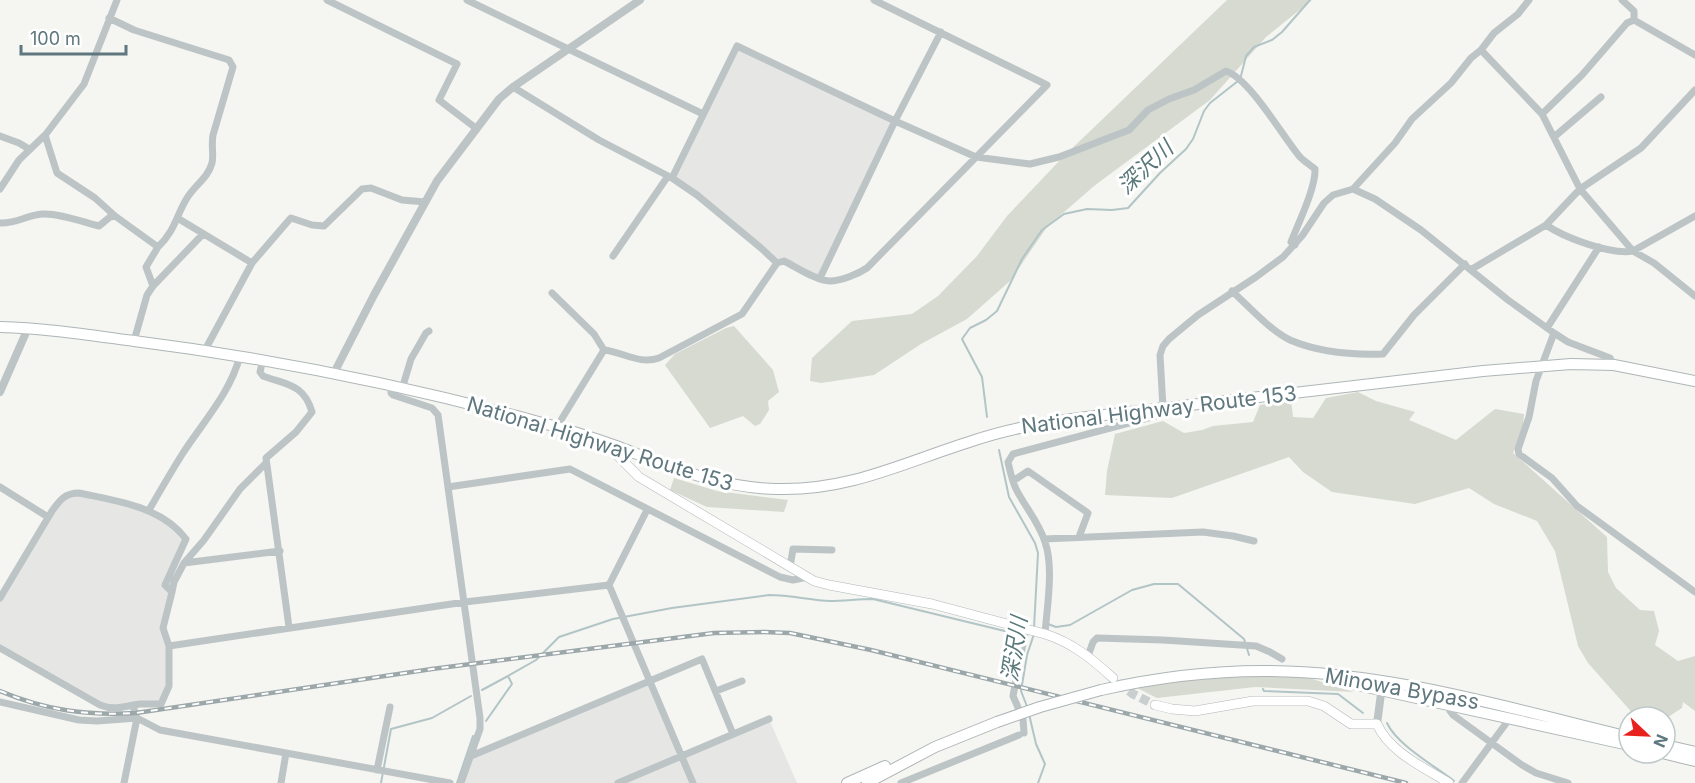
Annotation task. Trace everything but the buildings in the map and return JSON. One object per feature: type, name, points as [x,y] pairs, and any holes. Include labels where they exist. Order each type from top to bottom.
[{"type":"highway","name":"National Highway Route 153","points":[[0,327],[28,328],[205,350],[334,373],[559,428],[615,446],[690,475],[757,488],[800,489],[848,483],[963,444],[1026,426],[1163,408],[1543,365],[1614,365],[1695,381]]},
{"type":"highway","name":"Minowa Bypass","points":[[935,747],[997,722],[1101,690],[1165,678],[1223,672],[1264,671],[1314,674],[1382,686],[1450,694],[1617,734]]},
{"type":"highway","name":"Minowa Bypass","points":[[1382,686],[1617,742]]},
{"type":"highway","points":[[847,783],[930,747],[935,747]]},
{"type":"highway","points":[[867,783],[935,747]]},
{"type":"highway","points":[[1677,748],[1695,752]]},
{"type":"highway","points":[[1677,757],[1695,761]]},
{"type":"main road","points":[[615,446],[618,456],[639,477],[808,577],[829,585],[897,597],[1043,633],[1060,639],[1088,656],[1113,678]]},
{"type":"main road","points":[[1155,705],[1195,711],[1253,701],[1308,701],[1324,706],[1351,724],[1377,724],[1383,735],[1397,748],[1416,763],[1449,783]]},
{"type":"street","points":[[0,189],[29,149],[45,135],[84,84],[117,0]]},
{"type":"street","points":[[327,0],[457,64],[439,100],[477,129]]},
{"type":"street","points":[[467,0],[703,114]]},
{"type":"street","points":[[334,373],[357,326],[437,181],[499,99],[640,0]]},
{"type":"street","points":[[604,350],[642,360],[650,361],[659,358],[742,314],[777,263],[784,261],[830,281],[867,268],[1047,85],[874,0]]},
{"type":"street","points":[[1043,633],[1048,558],[1044,539],[1014,484],[1008,462],[1013,454],[1159,415],[1163,408],[1160,355],[1163,346],[1198,315],[1256,277],[1295,245],[1324,203],[1333,195],[1353,189],[1395,143],[1412,119],[1451,83],[1494,33],[1518,14],[1529,0]]},
{"type":"street","points":[[1622,0],[1634,11],[1634,20]]},
{"type":"street","points":[[109,18],[134,30],[229,60],[233,67],[211,146],[213,160],[207,175],[188,197],[179,219],[146,267],[153,286]]},
{"type":"street","points":[[1542,114],[1582,75],[1627,23],[1634,20]]},
{"type":"street","points":[[1634,20],[1695,55]]},
{"type":"street","points":[[820,278],[895,121],[941,32]]},
{"type":"street","points":[[613,256],[670,177],[736,46],[976,157],[1030,164],[1059,157],[1129,130],[1148,110],[1194,90],[1226,71],[1235,75],[1242,82],[1278,124],[1300,157],[1315,169],[1315,175],[1291,242],[1295,245]]},
{"type":"street","points":[[1481,50],[1542,114],[1580,189],[1634,251],[1654,263],[1695,296]]},
{"type":"street","points":[[513,87],[599,140],[670,177],[697,195],[777,263]]},
{"type":"street","points":[[1472,269],[1546,225],[1580,189],[1641,148],[1695,90]]},
{"type":"street","points":[[1554,137],[1601,98]]},
{"type":"street","points":[[45,135],[57,173],[95,198],[115,216],[158,247]]},
{"type":"street","points":[[0,136],[29,149]]},
{"type":"street","points":[[205,350],[252,263],[291,218],[312,225],[324,226],[362,189],[371,188],[402,200],[425,202]]},
{"type":"street","points":[[1353,189],[1374,199],[1421,230],[1508,300],[1554,333],[1568,342],[1610,358],[1614,365]]},
{"type":"street","points":[[0,223],[19,222],[44,214],[99,226],[115,216]]},
{"type":"street","points":[[1546,225],[1554,231],[1599,247],[1627,252],[1634,251],[1695,216]]},
{"type":"street","points":[[179,219],[252,263]]},
{"type":"street","points":[[134,341],[147,295],[203,234]]},
{"type":"street","points":[[1547,328],[1599,247]]},
{"type":"street","points":[[1232,291],[1289,339],[1323,349],[1383,354],[1414,315],[1465,264]]},
{"type":"street","points":[[552,293],[594,334],[604,350]]},
{"type":"street","points":[[0,392],[28,328]]},
{"type":"street","points":[[429,331],[411,359],[397,388],[391,393],[426,405],[436,411],[465,602],[480,729],[461,783]]},
{"type":"street","points":[[1554,333],[1536,381],[1518,449],[1519,454],[1552,478],[1577,506],[1695,592]]},
{"type":"street","points":[[559,428],[561,420],[604,350]]},
{"type":"street","points":[[149,510],[184,452],[218,404],[234,376],[240,356]]},
{"type":"street","points":[[263,359],[260,372],[263,376],[300,390],[308,399],[312,412],[296,432],[266,458],[289,627]]},
{"type":"street","points":[[0,648],[110,709],[161,704],[169,686],[169,646],[163,628],[174,582],[184,563],[204,540],[240,489],[266,463]]},
{"type":"street","points":[[448,487],[570,469],[780,577],[793,580],[808,577]]},
{"type":"street","points":[[1014,484],[1028,471],[1088,513],[1079,537]]},
{"type":"street","points":[[0,487],[48,517]]},
{"type":"street","points":[[0,598],[48,517],[61,500],[70,493],[79,493],[149,510],[179,529],[186,539],[165,585],[172,592]]},
{"type":"street","points":[[646,510],[609,585],[693,783]]},
{"type":"street","points":[[1044,539],[1203,532],[1254,541]]},
{"type":"street","points":[[790,567],[793,549],[832,550]]},
{"type":"street","points":[[184,563],[280,551]]},
{"type":"street","points":[[169,646],[465,602],[609,585]]},
{"type":"street","points":[[901,783],[1022,734],[1023,719],[1013,696],[1028,629]]},
{"type":"street","points":[[1088,656],[1097,638],[1256,646],[1282,659]]},
{"type":"street","points":[[471,756],[702,659],[733,734]]},
{"type":"street","points":[[716,692],[742,681]]},
{"type":"street","points":[[1377,724],[1382,686]]},
{"type":"street","points":[[0,702],[79,720],[137,718],[160,730],[450,783]]},
{"type":"street","points":[[124,783],[137,718],[133,706]]},
{"type":"street","points":[[382,771],[390,707]]},
{"type":"street","points":[[1450,711],[1522,765],[1536,773],[1568,783]]},
{"type":"street","points":[[1462,783],[1510,718]]},
{"type":"street","points":[[618,783],[770,719]]},
{"type":"street","points":[[281,783],[286,753]]},
{"type":"shaded area","points":[[1227,0],[1312,0],[1266,37],[1210,100],[1094,186],[1047,227],[1010,281],[967,319],[921,344],[874,375],[821,383],[810,381],[812,358],[852,321],[912,314],[938,296],[977,256],[1007,216],[1063,157]]},
{"type":"shaded area","points":[[737,46],[895,121],[820,278],[784,261],[777,263],[672,178]]},
{"type":"shaded area","points":[[734,326],[773,370],[779,392],[768,401],[769,410],[760,424],[755,426],[743,416],[710,428],[665,365],[675,354]]},
{"type":"shaded area","points":[[1358,392],[1376,401],[1415,412],[1409,420],[1456,440],[1495,409],[1524,414],[1523,426],[1513,453],[1607,537],[1608,572],[1616,588],[1640,610],[1654,611],[1659,631],[1655,645],[1678,661],[1695,656],[1695,711],[1683,702],[1682,708],[1677,711],[1677,705],[1625,705],[1588,663],[1578,646],[1555,551],[1537,521],[1494,504],[1469,488],[1415,504],[1332,492],[1303,472],[1289,457],[1172,498],[1105,495],[1107,471],[1115,434],[1163,421],[1184,433],[1213,426],[1253,422],[1260,405],[1291,399],[1293,417],[1313,418],[1326,398]]},
{"type":"shaded area","points":[[674,478],[717,491],[788,500],[784,512],[707,507],[670,490]]},
{"type":"shaded area","points":[[70,493],[149,510],[186,539],[165,585],[172,592],[164,620],[169,646],[169,686],[161,704],[110,709],[0,648],[0,598],[52,511]]},
{"type":"shaded area","points":[[1249,675],[1306,677],[1354,692],[1255,687],[1157,698],[1135,687],[1197,678]]},
{"type":"shaded area","points":[[649,682],[682,756],[769,719],[797,783],[465,783],[473,759]]},
{"type":"waterway","name":"深沢川","points":[[1241,76],[1246,56],[1254,47],[1272,40],[1282,32],[1310,0]]},
{"type":"waterway","name":"深沢川","points":[[987,417],[982,377],[962,339],[970,328],[997,311],[1022,259],[1042,230],[1064,214],[1087,209],[1128,208],[1186,149],[1210,103],[1238,81]]},
{"type":"waterway","name":"深沢川","points":[[999,450],[1009,497],[1035,543],[1038,553],[1034,628]]},
{"type":"waterway","points":[[1048,624],[1056,627],[1070,625],[1132,590],[1154,584],[1178,584],[1244,639],[1249,655]]},
{"type":"waterway","points":[[486,721],[512,684],[508,676],[536,660],[559,637],[613,619],[672,608],[769,595],[830,601],[873,599],[1017,634]]},
{"type":"waterway","name":"深沢川","points":[[1028,709],[1021,691],[1027,655],[1034,634]]},
{"type":"waterway","points":[[482,690],[508,676]]},
{"type":"waterway","points":[[1263,689],[1264,691],[1338,694],[1363,713]]},
{"type":"waterway","points":[[381,783],[391,729],[432,718],[471,696]]},
{"type":"waterway","name":"深沢川","points":[[1029,714],[1036,744],[1045,764],[1038,783]]},
{"type":"waterway","points":[[1387,723],[1399,739],[1417,755],[1454,781]]},
{"type":"waterway","points":[[457,783],[473,736]]},
{"type":"tunnel","points":[[1118,683],[1155,705]]},
{"type":"railway","points":[[0,691],[33,703],[66,710],[100,714],[136,713],[432,669],[714,633],[790,633],[871,650],[1406,783]]}]
